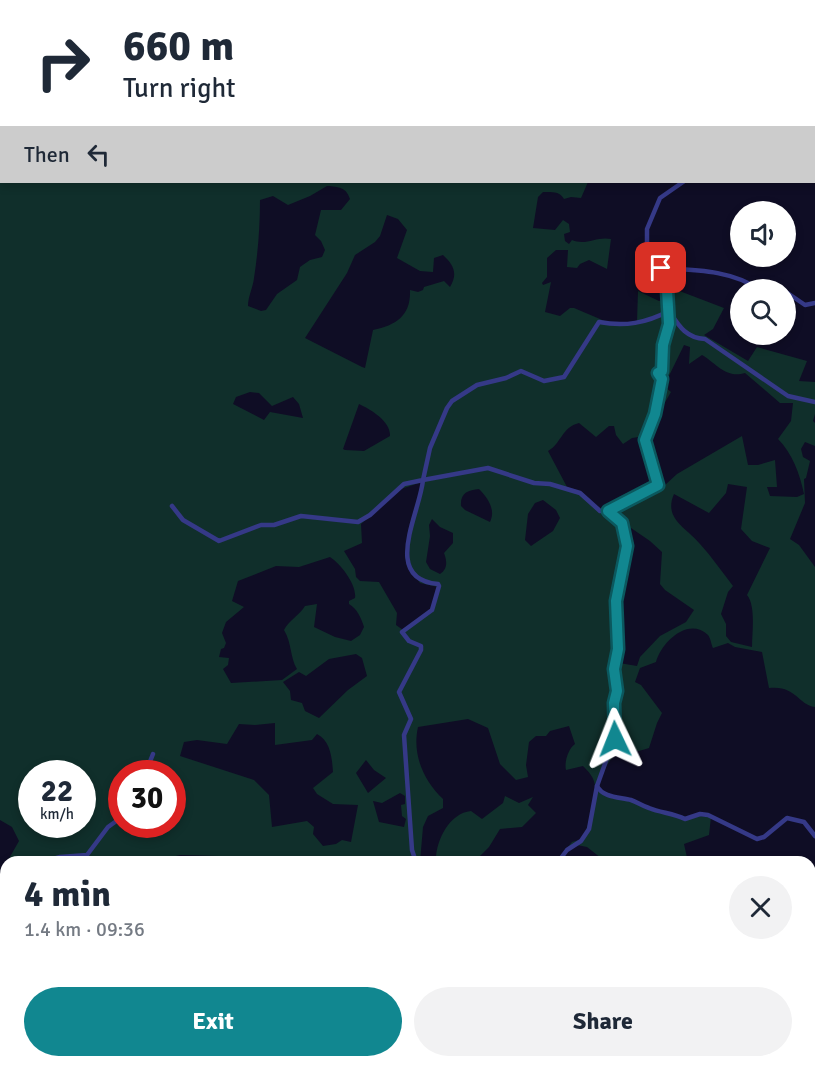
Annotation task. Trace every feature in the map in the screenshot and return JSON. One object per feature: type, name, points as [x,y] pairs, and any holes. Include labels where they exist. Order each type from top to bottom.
[{"type":"street","points":[[172,506],[183,520],[210,537],[224,540],[261,525],[274,525],[301,516],[358,522],[370,515],[404,484],[484,467],[534,483],[550,484],[580,493],[600,511],[608,511],[658,485],[645,440],[660,391],[662,379],[658,373],[662,371],[663,345],[667,335],[669,311],[666,273],[647,242],[647,229],[660,198],[682,183]]},
{"type":"street","points":[[661,268],[708,270],[740,279]]},
{"type":"street","points":[[796,299],[805,305],[815,303]]},
{"type":"street","points":[[669,311],[683,331],[694,338],[705,339],[788,396],[815,402]]},
{"type":"street","points":[[414,856],[411,850],[404,735],[411,719],[399,692],[421,646],[402,632],[432,610],[439,586],[423,583],[418,579],[407,560],[406,541],[422,495],[430,448],[447,408],[452,401],[477,385],[506,378],[521,370],[544,381],[564,377],[599,322],[618,326],[634,324],[654,319],[669,311]]},
{"type":"street","points":[[562,856],[567,850],[581,841],[589,830],[597,786],[616,733],[614,722],[617,691],[614,669],[618,649],[616,601],[627,546],[622,523],[608,511]]},
{"type":"street","points":[[151,760],[153,754]]},
{"type":"street","points":[[597,786],[599,791],[612,796],[632,800],[650,809],[676,814],[685,819],[700,814],[708,815],[757,839],[764,837],[788,818],[804,822],[815,836]]},
{"type":"street","points":[[74,856],[87,855],[108,827]]},
{"type":"green space","points":[[0,183],[588,183],[581,198],[564,199],[558,193],[543,192],[538,197],[533,228],[555,230],[563,220],[569,224],[570,232],[564,234],[565,241],[569,244],[572,240],[582,242],[611,239],[607,269],[589,260],[577,268],[567,267],[568,250],[556,250],[547,258],[547,277],[542,283],[543,285],[551,282],[545,312],[560,316],[570,308],[574,308],[607,322],[637,322],[638,291],[659,301],[670,298],[669,287],[724,308],[713,329],[704,335],[748,361],[757,347],[807,361],[799,381],[815,382],[813,421],[815,423],[815,446],[805,442],[801,449],[803,457],[810,461],[804,479],[805,503],[790,539],[799,545],[815,567],[815,707],[785,689],[769,688],[762,652],[735,647],[728,643],[713,648],[708,635],[700,630],[684,630],[669,640],[656,662],[640,668],[635,682],[641,685],[662,713],[649,748],[639,751],[623,748],[607,764],[598,786],[601,791],[686,820],[699,816],[711,817],[709,835],[684,844],[687,856],[598,856],[587,847],[577,845],[561,856],[572,842],[582,839],[595,798],[592,777],[583,766],[566,770],[568,755],[575,744],[569,726],[550,731],[546,736],[536,736],[529,742],[526,765],[528,777],[516,780],[500,764],[488,728],[468,719],[418,727],[417,747],[421,766],[430,784],[443,799],[443,808],[428,816],[423,827],[421,856],[10,856],[19,841],[12,827],[0,820]],"holes":[[[327,186],[342,188],[350,199],[341,210],[321,210],[315,235],[325,250],[322,257],[310,260],[300,267],[297,280],[277,294],[266,310],[261,311],[248,306],[257,259],[260,200],[273,196],[288,205]],[[387,215],[398,219],[407,230],[397,258],[420,271],[433,272],[434,258],[443,255],[452,266],[454,278],[450,287],[444,281],[424,287],[418,292],[410,290],[408,306],[401,318],[373,330],[365,368],[305,338],[347,273],[355,255],[380,236]],[[684,345],[690,347],[689,364],[702,355],[727,372],[745,373],[780,403],[793,403],[791,421],[778,439],[795,464],[804,494],[797,497],[770,496],[767,487],[777,487],[775,460],[758,465],[748,465],[742,436],[677,474],[664,486],[660,485],[647,441],[657,408],[664,404],[671,392],[665,387]],[[250,392],[259,393],[272,406],[293,397],[299,404],[303,418],[270,412],[264,420],[233,404],[236,397]],[[359,404],[384,421],[390,436],[364,451],[343,449]],[[579,423],[596,437],[609,426],[614,426],[616,435],[623,444],[632,438],[645,436],[656,485],[614,504],[607,510],[599,509],[582,492],[567,487],[548,451],[573,425]],[[422,482],[405,552],[406,561],[420,583],[438,587],[432,609],[403,630],[396,625],[397,613],[379,582],[360,581],[344,551],[362,543],[361,524],[401,489]],[[728,484],[747,487],[741,529],[752,541],[770,548],[747,595],[753,612],[752,647],[731,642],[726,636],[726,624],[721,614],[728,592],[733,586],[695,538],[678,522],[672,510],[671,503],[674,494],[709,513],[726,493]],[[479,489],[492,509],[490,522],[461,506],[462,498],[466,493]],[[543,500],[556,510],[560,518],[553,531],[531,546],[525,540],[528,514],[535,503]],[[432,519],[440,527],[453,533],[453,543],[444,553],[446,565],[440,574],[430,569],[426,562],[430,536],[429,525]],[[631,528],[662,552],[660,584],[694,610],[686,622],[660,636],[640,657],[637,666],[619,663],[618,616],[626,534]],[[330,557],[343,570],[351,581],[355,593],[355,598],[349,601],[349,604],[362,620],[364,627],[360,635],[351,641],[335,637],[314,627],[317,604],[305,606],[284,630],[297,669],[282,680],[231,683],[223,669],[228,665],[229,658],[219,657],[226,643],[222,633],[226,622],[244,607],[232,601],[238,581],[276,566],[299,567]],[[356,654],[362,658],[367,676],[348,690],[319,718],[305,711],[302,703],[291,700],[290,691],[283,682],[299,672],[306,676],[329,659]],[[275,723],[275,745],[312,740],[317,734],[322,737],[328,746],[333,772],[313,788],[317,794],[333,804],[358,805],[351,842],[342,840],[336,844],[323,846],[313,834],[314,827],[307,821],[272,827],[269,795],[254,780],[180,756],[184,742],[197,740],[227,744],[239,724]],[[366,760],[374,770],[386,778],[368,793],[356,773]],[[400,793],[405,796],[405,804],[401,805],[402,816],[406,819],[404,827],[379,822],[373,801],[382,803]]]},
{"type":"green space","points":[[505,796],[519,803],[533,797],[528,805],[536,813],[522,827],[500,829],[489,847],[480,856],[436,856],[445,830],[456,817],[471,811],[482,819],[503,803]]},
{"type":"route","points":[[615,739],[614,703],[617,691],[614,669],[618,649],[616,601],[627,546],[622,523],[608,511],[658,485],[645,440],[655,414],[660,391],[662,379],[658,373],[662,371],[663,345],[669,324],[666,273],[661,268]]}]
